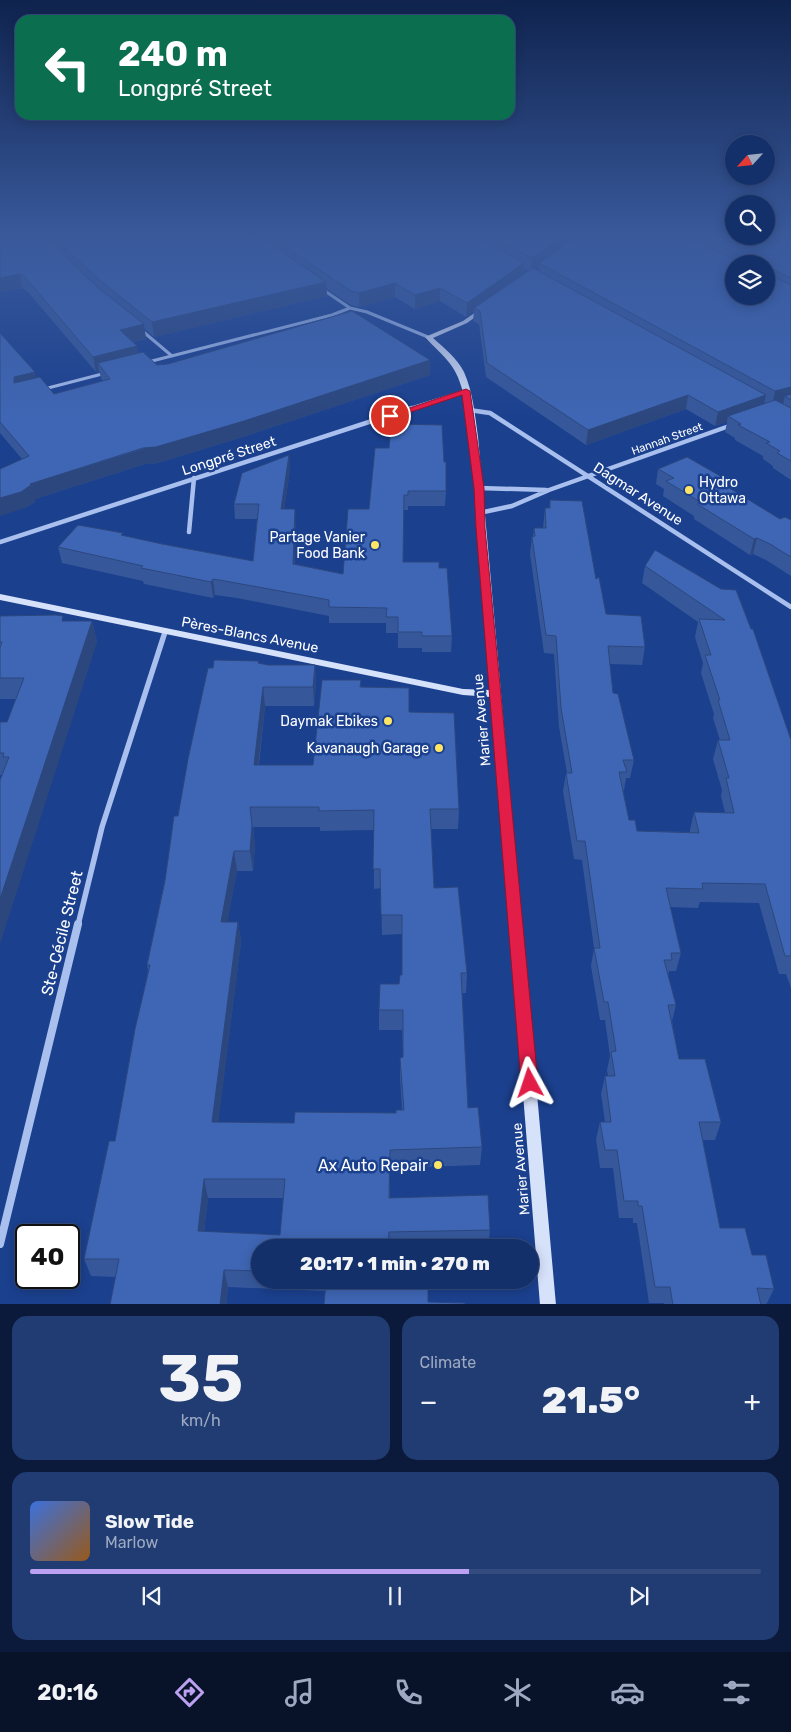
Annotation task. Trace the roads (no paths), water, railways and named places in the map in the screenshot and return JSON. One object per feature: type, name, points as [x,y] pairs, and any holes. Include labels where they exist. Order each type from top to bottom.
[{"type":"street","points":[[336,298],[350,308],[367,312],[428,337],[465,322],[494,302]]},
{"type":"street","points":[[144,364],[332,315],[350,308]]},
{"type":"street","points":[[138,328],[172,356]]},
{"type":"street","name":"Marier Avenue","points":[[428,337],[450,358],[461,372],[469,410],[479,488],[479,513],[548,1304]]},
{"type":"street","points":[[38,390],[115,371]]},
{"type":"street","name":"Longpré Street","points":[[0,542],[466,391]]},
{"type":"street","name":"Dagmar Avenue","points":[[469,410],[490,413],[791,608]]},
{"type":"street","name":"Hannah Street","points":[[479,513],[512,506],[548,490],[733,425]]},
{"type":"street","points":[[189,532],[194,478]]},
{"type":"street","name":"Hannah Street","points":[[479,488],[548,490]]},
{"type":"street","name":"Pères-Blancs Avenue","points":[[0,598],[463,692],[495,694]]},
{"type":"street","name":"Ste-Cécile Street","points":[[0,1244],[102,827],[165,632]]},
{"type":"place","name":"Hydro Ottawa","points":[[689,490]]},
{"type":"place","name":"Partage Vanier Food Bank","points":[[375,545]]},
{"type":"place","name":"Daymak Ebikes","points":[[388,721]]},
{"type":"place","name":"Kavanaugh Garage","points":[[439,748]]},
{"type":"place","name":"Ax Auto Repair","points":[[438,1165]]}]
